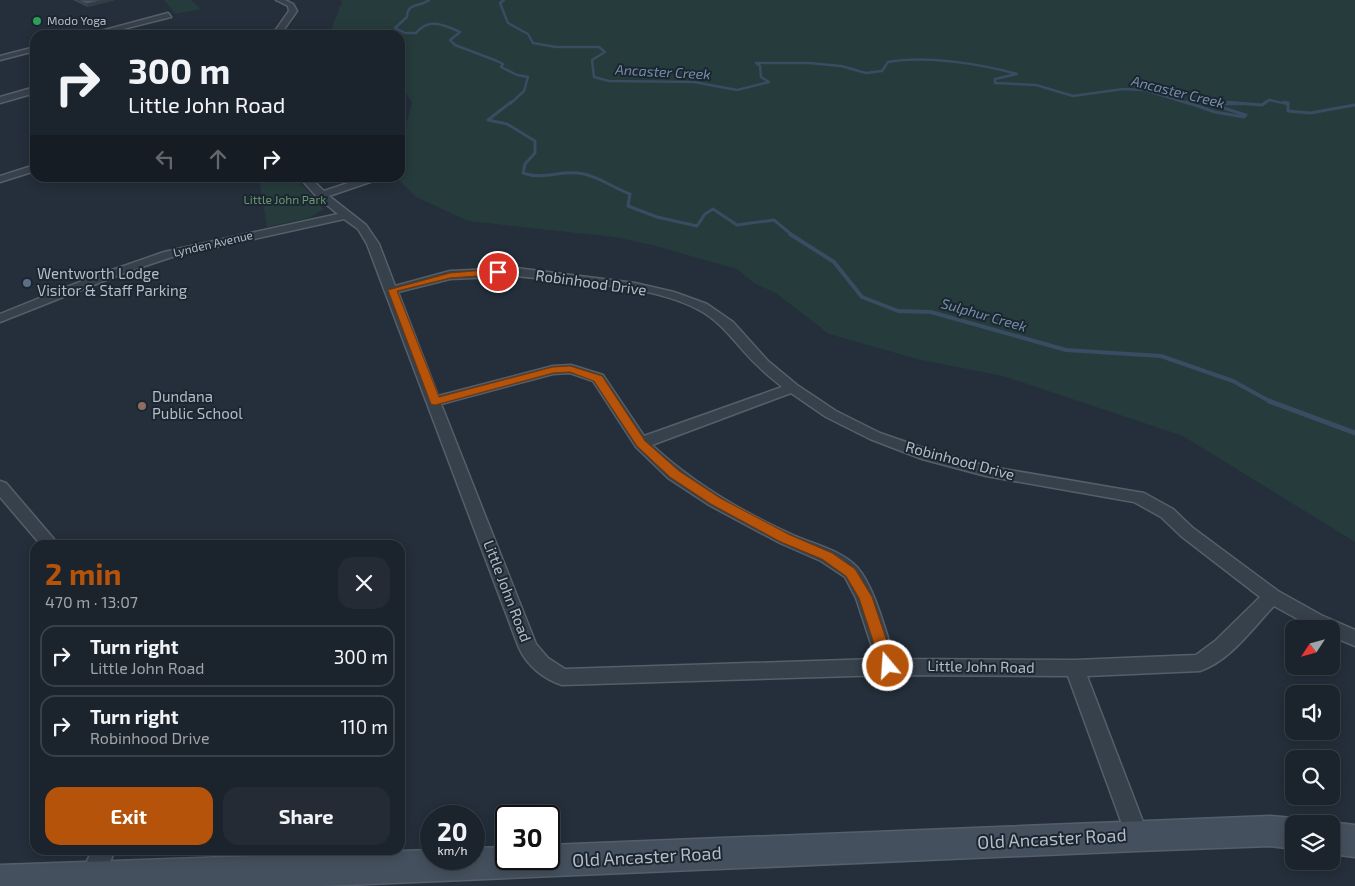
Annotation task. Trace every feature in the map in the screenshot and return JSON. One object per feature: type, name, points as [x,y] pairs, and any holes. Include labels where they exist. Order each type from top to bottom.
[{"type":"street","points":[[279,0],[291,6],[293,11],[280,30]]},
{"type":"street","points":[[110,30],[168,15]]},
{"type":"street","points":[[0,58],[30,50]]},
{"type":"street","points":[[0,100],[30,91]]},
{"type":"street","points":[[0,179],[30,170]]},
{"type":"street","name":"Little John Road","points":[[309,182],[321,195],[367,233],[392,290],[528,648],[540,664],[562,677],[888,666],[1075,668],[1200,663],[1222,647],[1272,596]]},
{"type":"street","points":[[321,195],[360,182]]},
{"type":"street","name":"Lynden Avenue","points":[[0,318],[149,260],[194,248],[311,224],[345,215]]},
{"type":"street","name":"Robinhood Drive","points":[[392,290],[450,275],[516,272],[636,287],[703,307],[728,325],[763,364],[792,388],[831,414],[927,455],[986,471],[1138,498],[1167,513],[1194,538],[1272,596],[1315,620],[1355,638]]},
{"type":"street","points":[[435,401],[553,370],[570,369],[598,378],[641,443],[674,474],[715,501],[786,539],[827,556],[851,572],[865,597],[888,666]]},
{"type":"street","points":[[641,443],[792,388]]},
{"type":"street","points":[[0,487],[47,540]]},
{"type":"street","points":[[1075,668],[1137,835]]},
{"type":"street","name":"Old Ancaster Road","points":[[0,881],[95,871],[444,866],[1137,835],[1285,833]]},
{"type":"street","points":[[1340,839],[1355,841]]},
{"type":"green space","points":[[164,0],[191,0],[201,9],[175,14]]},
{"type":"green space","points":[[340,0],[1355,0],[1355,542],[1183,436],[1003,376],[917,359],[829,334],[777,294],[754,283],[737,269],[652,245],[614,237],[468,221],[416,197],[401,182],[405,182],[405,124],[412,102],[405,92],[405,30],[331,30],[342,2]]},
{"type":"green space","name":"Little John Park","points":[[260,182],[300,182],[324,209],[309,218],[267,227]]},
{"type":"building","points":[[77,0],[104,0],[87,4]]},
{"type":"waterway","name":"Sulphur Creek","points":[[399,30],[395,28],[407,17],[409,9],[429,0]]},
{"type":"waterway","name":"Ancaster Creek","points":[[504,0],[500,3],[508,23],[528,34],[533,43],[556,47],[599,47],[605,52],[592,60],[594,77],[609,81],[694,82],[737,90],[769,82],[761,77],[760,66],[756,63],[809,63],[841,66],[866,73],[882,71],[888,62],[936,60],[970,64],[1017,74],[995,79],[995,83],[1036,85],[1073,96],[1123,89],[1145,90],[1190,104]]},
{"type":"waterway","name":"Sulphur Creek","points":[[405,33],[416,33],[421,28],[431,24],[448,27],[460,32],[450,40],[455,45],[497,61],[503,64],[501,67],[517,75],[528,77],[524,91],[510,104]]},
{"type":"waterway","name":"Ancaster Creek","points":[[1264,104],[1269,100],[1288,104]]},
{"type":"waterway","name":"Sulphur Creek","points":[[511,102],[488,120],[507,124],[535,141],[535,153],[525,164],[523,173],[537,176],[564,173],[585,174],[630,194],[628,206],[657,217],[697,226],[705,214],[713,209],[737,225],[774,220],[792,235]]},
{"type":"waterway","name":"Ancaster Creek","points":[[1186,102],[1215,112],[1244,117],[1246,115],[1220,107],[1220,104]]},
{"type":"waterway","name":"Ancaster Creek","points":[[1225,102],[1262,105],[1266,102]]},
{"type":"waterway","name":"Ancaster Creek","points":[[1284,102],[1288,104]]},
{"type":"waterway","name":"Ancaster Creek","points":[[1220,104],[1243,104]]},
{"type":"waterway","name":"Ancaster Creek","points":[[1288,104],[1288,111],[1310,113],[1355,105]]},
{"type":"waterway","name":"Sulphur Creek","points":[[790,234],[834,262],[862,297],[898,311],[931,312],[1066,350],[1161,356],[1233,381],[1270,401]]},
{"type":"waterway","name":"Sulphur Creek","points":[[1270,401],[1355,433]]},
{"type":"place","name":"Modo Yoga","points":[[37,21]]},
{"type":"place","name":"Wentworth Lodge Visitor & Staff Parking","points":[[27,283]]},
{"type":"place","name":"Dundana Public School","points":[[142,406]]},
{"type":"route","points":[[498,272],[450,275],[392,290],[435,401],[553,370],[570,369],[598,378],[641,443],[674,474],[715,501],[786,539],[827,556],[851,572],[865,597],[888,666]]}]
